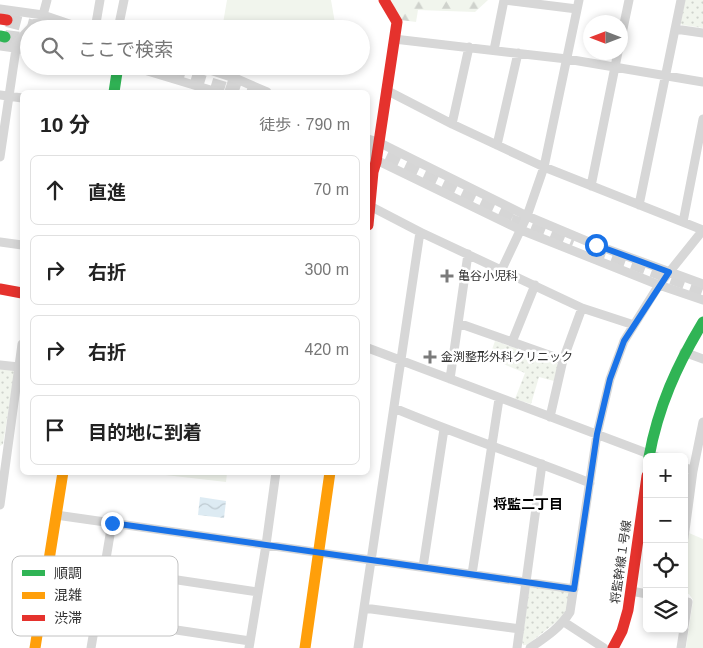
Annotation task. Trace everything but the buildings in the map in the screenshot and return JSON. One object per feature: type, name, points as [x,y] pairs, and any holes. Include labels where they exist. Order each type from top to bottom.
[{"type":"street","points":[[38,20],[43,15],[46,0]]},
{"type":"street","points":[[97,20],[100,0]]},
{"type":"street","points":[[120,20],[124,0]]},
{"type":"street","points":[[370,198],[373,172],[373,140],[386,90],[397,22],[384,0]]},
{"type":"street","points":[[494,50],[504,0],[578,4],[544,167],[527,216],[502,269]]},
{"type":"street","points":[[626,15],[629,0]]},
{"type":"street","points":[[639,205],[681,0]]},
{"type":"street","points":[[0,9],[43,15],[58,20]]},
{"type":"street","points":[[675,29],[703,33]]},
{"type":"street","points":[[3,31],[16,48],[20,49]]},
{"type":"street","points":[[0,158],[5,95],[17,42],[20,39]]},
{"type":"street","points":[[394,40],[567,59],[703,82]]},
{"type":"street","points":[[452,124],[468,47]]},
{"type":"street","points":[[497,145],[518,53]]},
{"type":"street","points":[[591,186],[617,60]]},
{"type":"street","points":[[114,90],[117,75]]},
{"type":"street","points":[[161,75],[210,90]]},
{"type":"street","points":[[219,75],[252,89]]},
{"type":"street","points":[[386,90],[452,124],[544,167],[703,230],[659,285],[624,341],[610,379],[597,434],[570,612],[555,631],[530,648]]},
{"type":"street","points":[[5,95],[20,98]]},
{"type":"street","points":[[683,222],[703,118]]},
{"type":"street","points":[[373,140],[527,216],[596,245],[703,284]]},
{"type":"street","points":[[372,159],[521,230],[659,285],[703,300]]},
{"type":"street","points":[[370,207],[582,308],[634,325]]},
{"type":"street","points":[[358,648],[420,232]]},
{"type":"street","points":[[0,242],[20,245]]},
{"type":"street","points":[[450,379],[468,254]]},
{"type":"street","points":[[512,342],[535,286]]},
{"type":"street","points":[[0,289],[20,292]]},
{"type":"street","points":[[550,417],[563,360],[582,308]]},
{"type":"street","points":[[458,322],[563,360]]},
{"type":"street","points":[[652,453],[656,420],[669,383],[684,352],[703,322]]},
{"type":"street","points":[[370,349],[644,453]]},
{"type":"street","points":[[684,352],[703,359]]},
{"type":"street","points":[[0,505],[4,456],[20,360]]},
{"type":"street","points":[[0,365],[19,368]]},
{"type":"street","points":[[472,574],[499,399]]},
{"type":"street","points":[[394,408],[444,429],[590,483]]},
{"type":"street","points":[[687,498],[689,469],[703,422]]},
{"type":"street","points":[[422,567],[444,429]]},
{"type":"street","points":[[518,648],[542,464]]},
{"type":"street","points":[[50,556],[63,475]]},
{"type":"street","points":[[178,632],[249,645],[276,475]]},
{"type":"street","points":[[305,648],[330,475]]},
{"type":"street","name":"将監幹線１号線","points":[[618,646],[632,591],[644,498]]},
{"type":"street","points":[[56,515],[574,589]]},
{"type":"street","points":[[106,556],[112,523]]},
{"type":"street","points":[[178,581],[258,592]]},
{"type":"street","points":[[632,591],[643,593]]},
{"type":"street","points":[[364,608],[520,629]]},
{"type":"street","points":[[564,622],[604,648]]},
{"type":"street","points":[[681,648],[683,633]]},
{"type":"green space","points":[[227,0],[331,0],[334,20],[224,20]]},
{"type":"green space","points":[[391,0],[488,0],[475,12],[418,10],[416,22],[401,20]]},
{"type":"green space","points":[[685,0],[703,0],[703,28],[682,25],[680,23]]},
{"type":"green space","points":[[495,341],[557,363],[554,381],[539,377],[531,404],[515,399],[525,373],[489,358]]},
{"type":"green space","points":[[0,366],[15,371],[3,444],[0,446]]},
{"type":"green space","points":[[165,475],[227,475],[226,482]]},
{"type":"green space","points":[[689,533],[703,539],[703,648],[686,648],[693,600],[688,594]]},
{"type":"green space","points":[[530,585],[568,590],[571,593],[565,615],[527,645],[523,645],[522,641]]},
{"type":"water","points":[[200,497],[226,501],[224,518],[198,515]]},
{"type":"tunnel","points":[[7,20],[20,23]]},
{"type":"tunnel","points":[[5,37],[20,39]]},
{"type":"tunnel","points":[[180,75],[229,90]]},
{"type":"tunnel","points":[[227,83],[248,90]]},
{"type":"tunnel","points":[[370,147],[523,219]]},
{"type":"tunnel","points":[[511,221],[572,246]]},
{"type":"tunnel","points":[[593,248],[703,289]]},
{"type":"traffic: fast","points":[[0,36],[5,37]]},
{"type":"traffic: fast","points":[[114,90],[117,75]]},
{"type":"traffic: fast","points":[[650,453],[663,404],[677,370],[703,322]]},
{"type":"traffic: slow","points":[[50,556],[63,475]]},
{"type":"traffic: slow","points":[[305,648],[330,475]]},
{"type":"traffic: slow","points":[[35,648],[37,636]]},
{"type":"traffic: jam","points":[[370,204],[373,172],[397,22],[384,0]]},
{"type":"traffic: jam","points":[[0,19],[7,20]]},
{"type":"traffic: jam","points":[[0,289],[20,293]]},
{"type":"traffic: jam","points":[[613,648],[622,631],[628,610],[644,498]]},
{"type":"place","name":"亀谷小児科","points":[[447,276]]},
{"type":"place","name":"金渕整形外科クリニック","points":[[430,357]]},
{"type":"district","name":"将監二丁目","points":[[528,504]]},
{"type":"route","points":[[112,523],[574,589],[597,434],[610,379],[624,341],[669,272],[596,245]]}]
